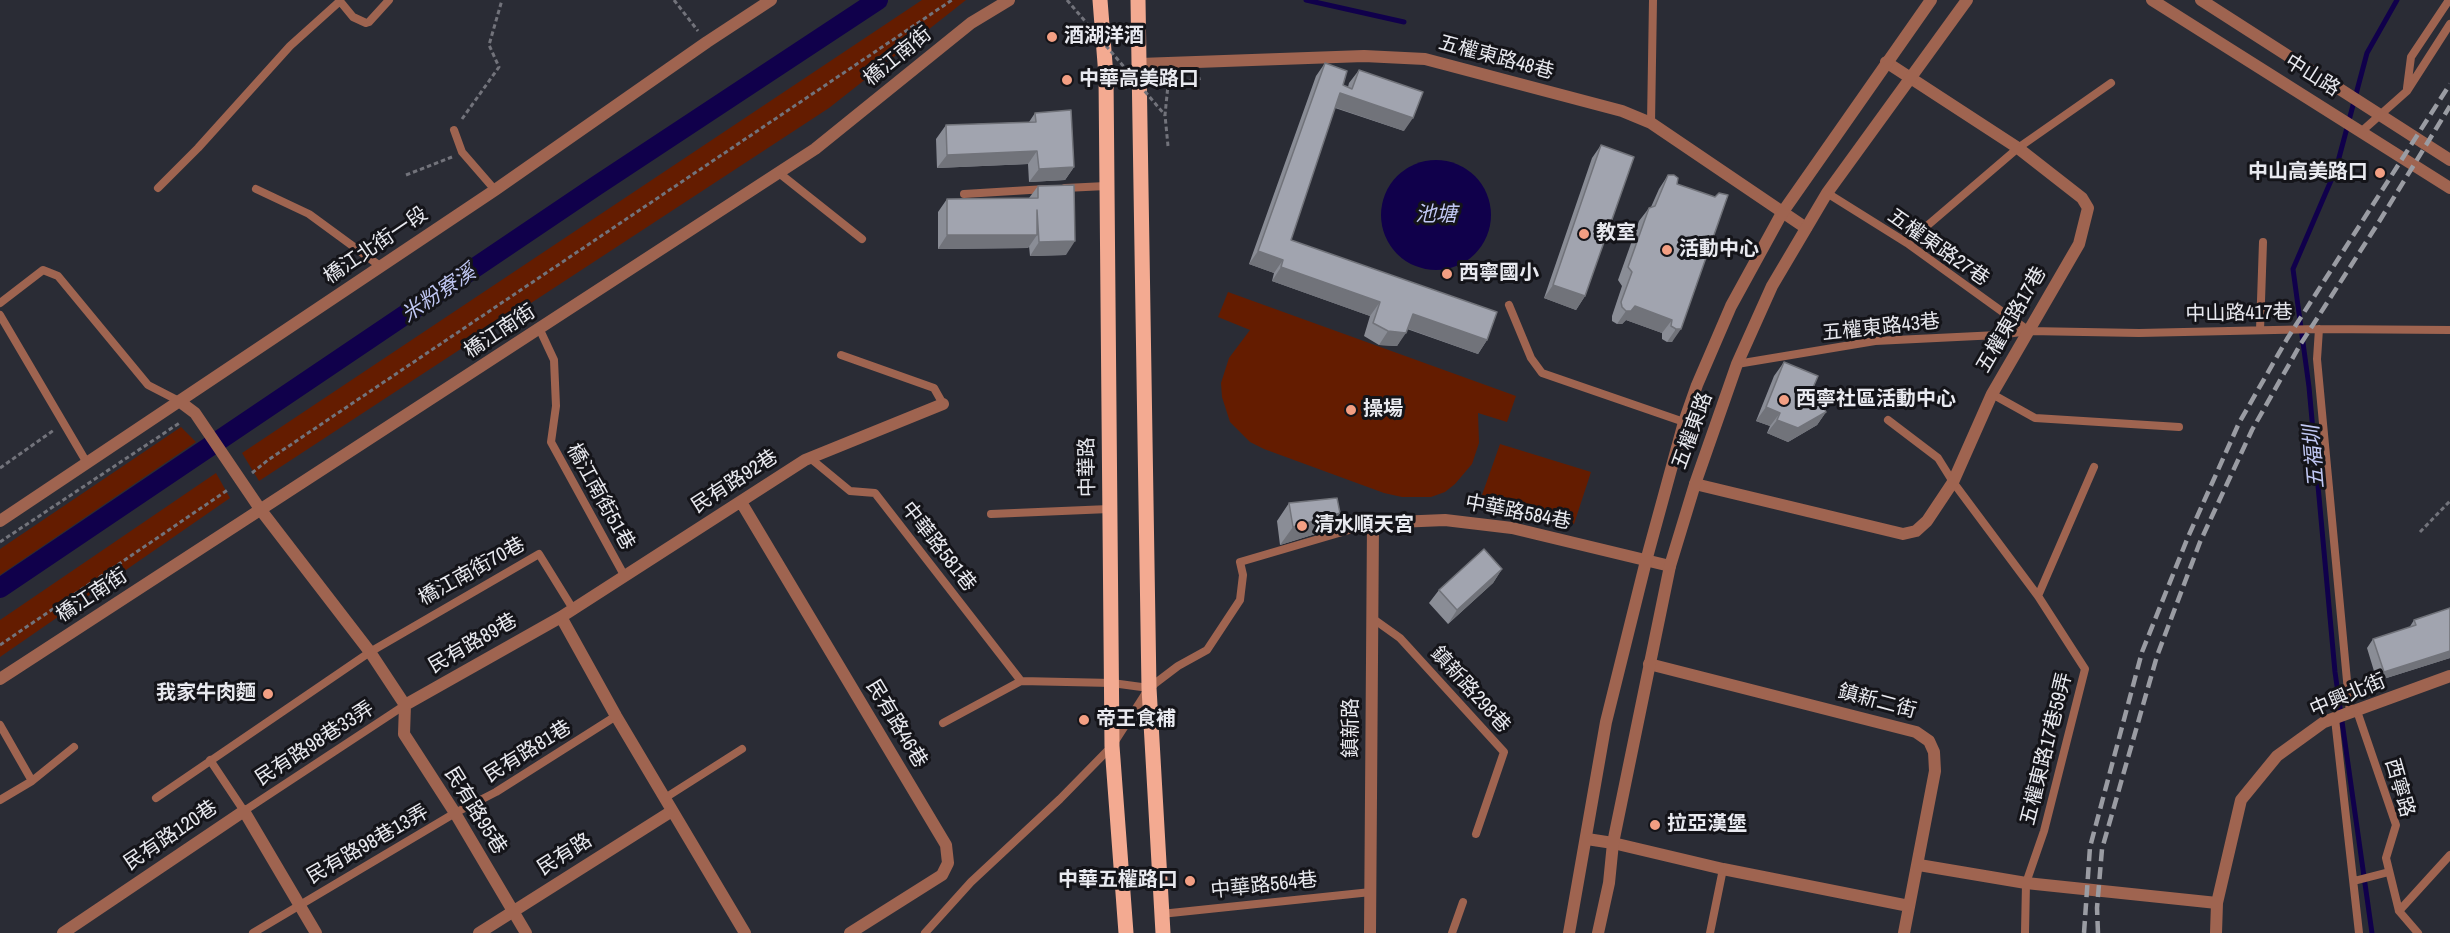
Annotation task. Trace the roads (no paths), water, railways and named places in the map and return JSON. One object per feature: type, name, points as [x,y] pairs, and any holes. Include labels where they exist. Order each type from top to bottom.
[{"type":"main road","name":"中華路","points":[[1100,0],[1106,76],[1112,746],[1126,933]]},
{"type":"main road","points":[[1138,0],[1149,688],[1163,933]]},
{"type":"street","name":"橋江北街一段","points":[[0,520],[495,190],[771,0]]},
{"type":"street","name":"橋江南街","points":[[0,679],[540,330],[815,149],[971,23],[1009,0]]},
{"type":"street","name":"五權東路","points":[[1569,933],[1606,722],[1646,561],[1684,422],[1731,306],[1782,213],[1931,0]]},
{"type":"street","name":"五權東路","points":[[1598,933],[1609,883],[1612,843],[1670,566],[1695,484],[1737,364],[1773,286],[1827,193],[1967,0]]},
{"type":"street","name":"中山路","points":[[2152,0],[2449,184]]},
{"type":"street","name":"中山路","points":[[2201,0],[2379,116],[2450,159]]},
{"type":"street","name":"五權東路48巷","points":[[1140,64],[1364,56],[1425,59],[1623,111],[1651,123],[1806,228]]},
{"type":"street","name":"五權東路17巷","points":[[1695,484],[1904,534],[1916,531],[1927,521],[1953,482],[1992,394],[2079,244],[2088,208],[2082,198],[2018,148],[1886,62]]},
{"type":"street","points":[[179,401],[197,416],[260,509],[370,652],[405,705]]},
{"type":"street","name":"民有路92巷","points":[[561,617],[810,458],[943,404]]},
{"type":"street","name":"民有路46巷","points":[[741,502],[946,845],[948,863],[942,875],[850,933]]},
{"type":"street","name":"中華路584巷","points":[[1373,523],[1445,520],[1512,528],[1670,566]]},
{"type":"street","name":"鎮新路","points":[[1370,933],[1373,523]]},
{"type":"street","points":[[561,617],[616,716],[745,933]]},
{"type":"street","name":"民有路89巷","points":[[405,705],[561,617]]},
{"type":"street","name":"鎮新二街","points":[[1649,664],[1916,732],[1929,741],[1934,752],[1935,771],[1919,865],[1904,933]]},
{"type":"street","name":"中興北街","points":[[2216,933],[2217,903],[2241,800],[2277,756],[2324,722],[2450,676]]},
{"type":"street","name":"民有路95巷","points":[[405,705],[404,734],[455,813],[526,933]]},
{"type":"street","name":"民有路120巷","points":[[63,933],[244,811],[315,933]]},
{"type":"street","name":"民有路","points":[[479,933],[672,811]]},
{"type":"street","points":[[1587,839],[1909,906]]},
{"type":"street","points":[[1919,865],[2026,883],[2217,903]]},
{"type":"lane","points":[[158,188],[198,148],[290,46],[339,0],[353,17],[366,23],[389,0]]},
{"type":"lane","points":[[1651,123],[1653,0]]},
{"type":"lane","points":[[2407,91],[2412,57],[2449,0]]},
{"type":"lane","points":[[2362,131],[2407,91],[2450,24]]},
{"type":"lane","points":[[1907,243],[2018,148],[2111,83]]},
{"type":"lane","points":[[454,130],[462,152],[495,190]]},
{"type":"lane","points":[[779,173],[862,239]]},
{"type":"lane","points":[[964,194],[1107,186]]},
{"type":"lane","points":[[256,189],[309,214],[380,266]]},
{"type":"lane","name":"五權東路27巷","points":[[1827,193],[1907,243],[2029,331]]},
{"type":"lane","points":[[2260,330],[2263,242]]},
{"type":"lane","points":[[0,303],[43,270],[58,276],[148,385],[179,401]]},
{"type":"lane","points":[[1509,305],[1531,358],[1542,373],[1684,422]]},
{"type":"lane","points":[[0,315],[87,463]]},
{"type":"lane","name":"中山路417巷","points":[[2029,331],[2139,333],[2319,329],[2450,330]]},
{"type":"lane","name":"西寧路","points":[[2319,329],[2317,359],[2354,712],[2396,825],[2386,858],[2399,911],[2418,933]]},
{"type":"lane","name":"橋江南街51巷","points":[[540,330],[554,360],[556,406],[551,442],[624,575]]},
{"type":"lane","name":"五權東路43巷","points":[[1737,364],[1875,341],[1998,335],[2029,331]]},
{"type":"lane","points":[[841,355],[934,388],[943,404]]},
{"type":"lane","points":[[1992,394],[2035,418],[2179,427]]},
{"type":"lane","name":"五權東路17巷59弄","points":[[1888,420],[1938,459],[2038,596],[2085,669],[2044,831],[2026,883],[2025,933]]},
{"type":"lane","name":"中華路581巷","points":[[810,458],[850,490],[875,493],[1021,681]]},
{"type":"lane","points":[[2038,596],[2094,467]]},
{"type":"lane","points":[[991,514],[1109,509]]},
{"type":"lane","name":"中華路584巷","points":[[1112,746],[1149,688],[1178,666],[1207,650],[1240,600],[1243,575],[1239,562],[1373,523]]},
{"type":"lane","name":"橋江南街70巷","points":[[156,798],[370,652],[539,554],[573,609]]},
{"type":"lane","name":"鎮新路298巷","points":[[1372,618],[1400,638],[1504,752],[1476,834]]},
{"type":"lane","points":[[943,723],[1021,681],[1112,683],[1149,688]]},
{"type":"lane","name":"民有路98巷33弄","points":[[244,811],[405,705]]},
{"type":"lane","name":"民有路81巷","points":[[455,813],[496,792],[616,716]]},
{"type":"lane","points":[[2335,719],[2359,933]]},
{"type":"lane","points":[[0,725],[32,781]]},
{"type":"lane","points":[[925,933],[971,882],[1060,799],[1112,746]]},
{"type":"lane","points":[[0,800],[32,781],[74,747]]},
{"type":"lane","points":[[665,798],[742,749]]},
{"type":"lane","points":[[210,760],[244,811]]},
{"type":"lane","name":"民有路98巷13弄","points":[[253,933],[455,813]]},
{"type":"lane","points":[[2399,911],[2450,855]]},
{"type":"lane","points":[[1710,933],[1723,869]]},
{"type":"lane","points":[[2354,881],[2389,872]]},
{"type":"lane","name":"中華路564巷","points":[[1161,914],[1371,892]]},
{"type":"lane","points":[[1452,933],[1463,902]]},
{"type":"water","name":"池塘","points":[[1436,160],[1457,164],[1475,176],[1487,194],[1491,215],[1487,236],[1475,254],[1457,266],[1436,270],[1415,266],[1397,254],[1385,236],[1381,215],[1385,194],[1397,176],[1415,164]]},
{"type":"waterway","name":"米粉寮溪","points":[[0,588],[596,186],[878,0]]},
{"type":"waterway","points":[[1306,0],[1404,22]]},
{"type":"waterway","name":"五福圳","points":[[2372,933],[2335,672],[2309,387],[2293,269],[2336,169],[2367,53],[2397,0]]},
{"type":"railway","points":[[2084,933],[2090,847],[2142,652],[2188,537],[2239,423],[2287,339],[2450,84]]},
{"type":"railway","points":[[2098,933],[2097,908],[2102,849],[2157,656],[2200,542],[2252,430],[2300,345],[2450,106]]},
{"type":"place","name":"酒湖洋酒","points":[[1052,37]]},
{"type":"place","name":"中華高美路口","points":[[1067,80]]},
{"type":"place","name":"中山高美路口","points":[[2380,173]]},
{"type":"place","name":"教室","points":[[1584,234]]},
{"type":"place","name":"活動中心","points":[[1667,250]]},
{"type":"place","name":"西寧國小","points":[[1447,274]]},
{"type":"place","name":"西寧社區活動中心","points":[[1784,400]]},
{"type":"place","name":"操場","points":[[1351,410]]},
{"type":"place","name":"清水順天宮","points":[[1302,526]]},
{"type":"place","name":"我家牛肉麵","points":[[268,694]]},
{"type":"place","name":"帝王食補","points":[[1084,720]]},
{"type":"place","name":"拉亞漢堡","points":[[1655,825]]},
{"type":"place","name":"中華五權路口","points":[[1190,881]]}]
